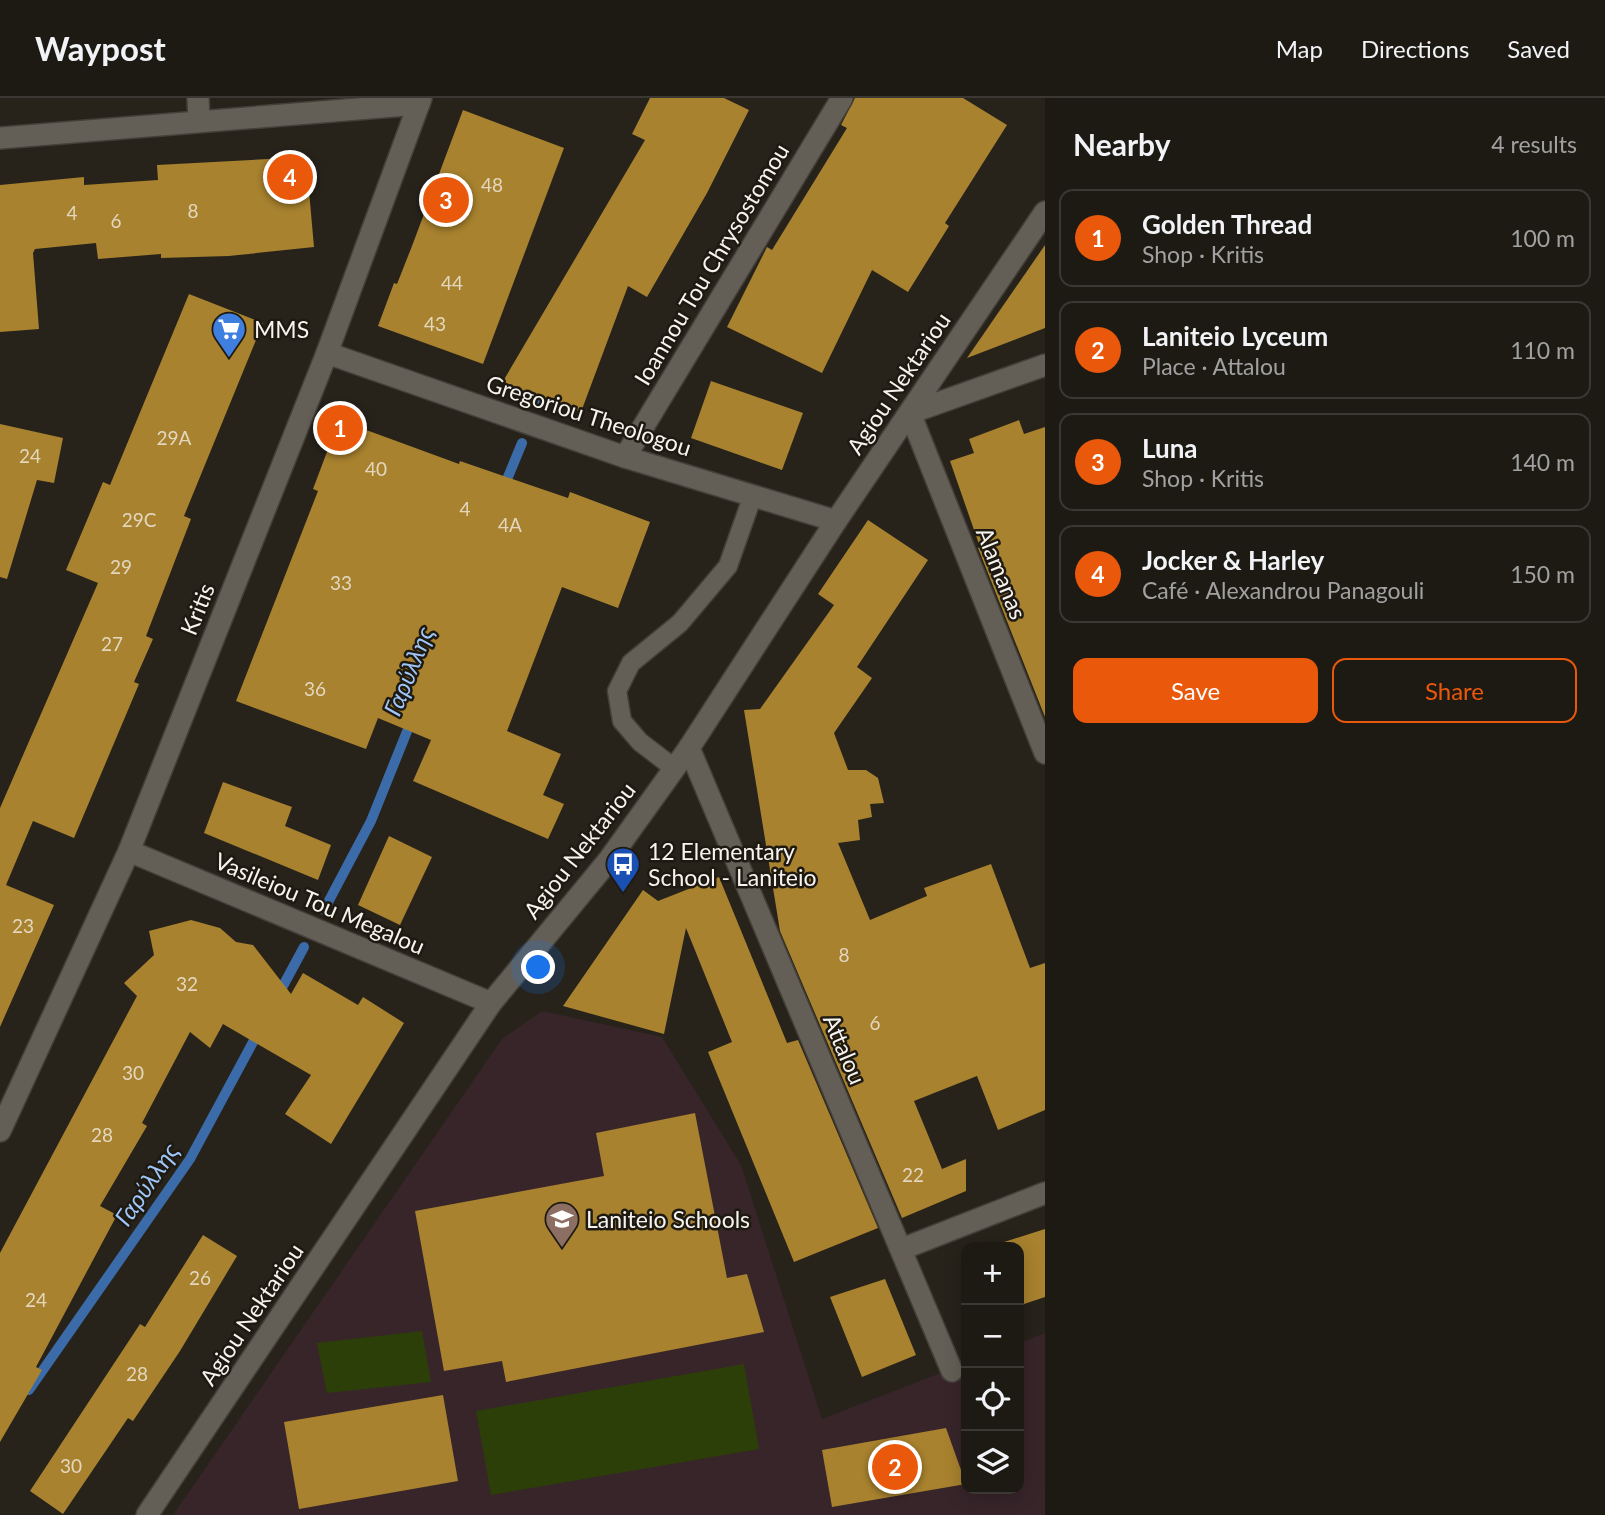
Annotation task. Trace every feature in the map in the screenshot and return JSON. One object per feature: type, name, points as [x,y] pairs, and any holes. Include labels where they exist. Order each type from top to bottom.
[{"type":"street","points":[[198,98],[199,121]]},
{"type":"street","name":"Ioannou Tou Chrysostomou","points":[[625,457],[842,98]]},
{"type":"street","points":[[0,138],[420,101]]},
{"type":"street","name":"Kritis","points":[[0,1131],[130,851],[327,353],[420,101]]},
{"type":"street","name":"Agiou Nektariou","points":[[147,1515],[491,1003],[608,861],[689,748],[836,520],[1045,212]]},
{"type":"street","name":"Gregoriou Theologou","points":[[327,353],[625,457],[836,520]]},
{"type":"street","points":[[910,413],[1045,365]]},
{"type":"street","name":"Alamanas","points":[[910,413],[1045,753]]},
{"type":"street","name":"Attalou","points":[[689,748],[952,1371]]},
{"type":"street","name":"Vasileiou Tou Megalou","points":[[130,851],[491,1003]]},
{"type":"street","points":[[902,1249],[1045,1193]]},
{"type":"lane","points":[[674,768],[640,742],[622,721],[617,691],[631,663],[680,623],[728,566],[753,495]]},
{"type":"shaded area","name":"Laniteio Schools","points":[[542,1011],[662,1037],[741,1165],[822,1419],[961,1365],[961,1494],[1024,1494],[1024,1341],[1045,1333],[1045,1515],[173,1515],[502,1039]]},
{"type":"green space","points":[[422,1331],[431,1382],[327,1393],[317,1343]]},
{"type":"green space","points":[[744,1364],[759,1449],[491,1495],[476,1411]]},
{"type":"building","points":[[650,98],[724,98],[749,110],[707,193],[647,297],[628,286],[581,412],[502,383],[645,140],[632,134]]},
{"type":"building","points":[[855,98],[963,98],[1007,125],[945,223],[949,226],[908,292],[872,270],[822,373],[727,327],[767,247],[772,250],[847,128],[841,125]]},
{"type":"building","points":[[463,110],[564,148],[483,364],[378,326],[412,246]]},
{"type":"building","points":[[306,157],[314,247],[229,256],[161,258],[161,254],[98,259],[96,243],[35,249],[33,253],[39,329],[0,332],[0,185],[84,177],[84,185],[158,180],[157,165]]},
{"type":"building","points":[[1045,245],[1045,328],[967,358]]},
{"type":"building","points":[[189,294],[263,323],[184,516],[191,519],[146,636],[153,639],[134,682],[139,684],[74,838],[33,821],[6,885],[54,905],[0,1027],[0,808],[98,583],[66,570],[103,482],[110,485]]},
{"type":"building","points":[[711,381],[803,413],[782,470],[691,438]]},
{"type":"building","points":[[339,420],[459,464],[460,461],[568,498],[570,492],[650,522],[618,608],[562,587],[507,731],[561,754],[543,795],[564,804],[548,839],[413,781],[431,740],[378,718],[366,749],[236,701],[318,491],[313,489]]},
{"type":"building","points":[[1019,420],[1024,434],[1045,427],[1045,717],[978,548],[980,547],[950,461],[974,453],[969,439]]},
{"type":"building","points":[[0,424],[63,438],[54,483],[37,480],[7,579],[0,577]]},
{"type":"building","points":[[868,520],[928,560],[857,667],[872,678],[834,733],[848,770],[866,770],[878,778],[884,803],[870,804],[872,817],[858,820],[860,840],[838,843],[870,920],[927,896],[924,888],[991,864],[1030,968],[1045,963],[1045,1110],[998,1130],[977,1076],[914,1101],[942,1169],[966,1159],[966,1191],[902,1218],[780,931],[744,710],[760,709],[834,605],[818,594]]},
{"type":"building","points":[[223,782],[292,807],[285,826],[331,845],[318,880],[204,833]]},
{"type":"building","points":[[389,836],[432,857],[400,925],[358,905]]},
{"type":"building","points":[[719,877],[787,1043],[798,1040],[878,1228],[794,1262],[708,1052],[732,1042],[686,928],[664,1034],[563,1006],[643,890],[658,901]]},
{"type":"building","points":[[191,920],[220,928],[236,942],[253,945],[291,994],[303,973],[358,1005],[363,997],[404,1023],[331,1144],[285,1114],[311,1075],[223,1024],[210,1048],[190,1032],[142,1123],[147,1126],[100,1206],[117,1215],[36,1367],[42,1370],[0,1442],[0,1253],[137,996],[124,983],[154,955],[149,931]]},
{"type":"building","points":[[695,1113],[727,1278],[747,1274],[764,1332],[506,1382],[502,1361],[444,1371],[415,1211],[604,1176],[596,1133]]},
{"type":"building","points":[[1045,1229],[1045,1297],[1024,1304],[1024,1242],[1004,1242]]},
{"type":"building","points":[[203,1235],[237,1256],[180,1351],[133,1421],[128,1418],[63,1514],[30,1491],[140,1324],[145,1327]]},
{"type":"building","points":[[885,1279],[916,1355],[862,1377],[830,1297]]},
{"type":"building","points":[[443,1395],[458,1481],[299,1509],[284,1422]]},
{"type":"building","points":[[946,1428],[961,1470],[961,1485],[832,1507],[822,1450]]},
{"type":"waterway","name":"Γαρύλλης","points":[[537,405],[545,386]]},
{"type":"waterway","name":"Γαρύλλης","points":[[503,489],[522,443]]},
{"type":"waterway","name":"Γαρύλλης","points":[[324,910],[371,821],[412,719]]},
{"type":"waterway","name":"Γαρύλλης","points":[[277,997],[304,947]]},
{"type":"waterway","name":"Γαρύλλης","points":[[29,1390],[190,1159],[260,1029]]},
{"type":"place","name":"Jocker & Harley","points":[[290,177]]},
{"type":"place","name":"Luna","points":[[446,200]]},
{"type":"place","name":"MMS","points":[[229,359]]},
{"type":"place","name":"Golden Thread","points":[[340,428]]},
{"type":"place","name":"12 Elementary School - Laniteio","points":[[623,894]]},
{"type":"place","name":"Laniteio Schools","points":[[562,1249]]},
{"type":"place","name":"Laniteio Lyceum","points":[[895,1467]]}]
